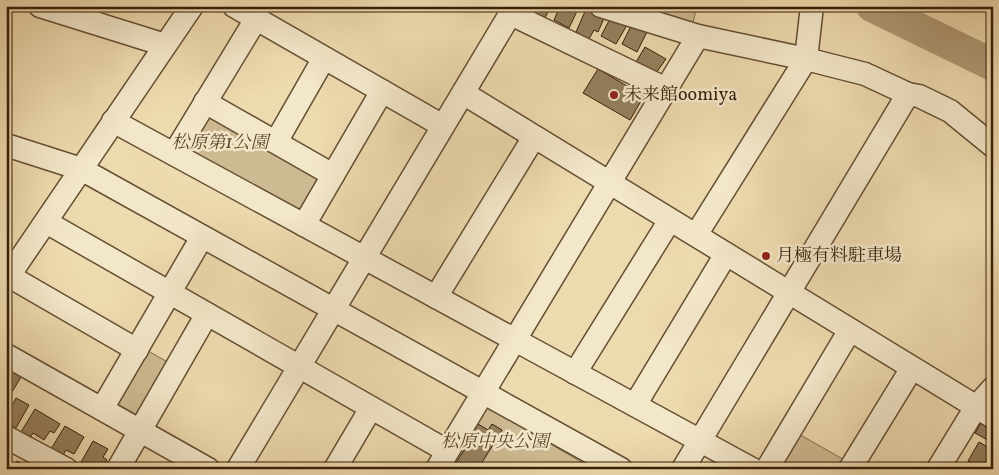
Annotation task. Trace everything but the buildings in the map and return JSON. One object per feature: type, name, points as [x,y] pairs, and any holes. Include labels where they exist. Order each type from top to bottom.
[{"type":"street","points":[[137,350],[8,278],[192,6]]},
{"type":"street","points":[[234,6],[443,126]]},
{"type":"street","points":[[601,6],[698,36],[806,59],[865,74],[950,111],[993,146]]},
{"type":"street","points":[[696,236],[806,59],[812,6]]},
{"type":"street","points":[[51,8],[165,45]]},
{"type":"street","points":[[238,469],[513,10],[666,89]]},
{"type":"street","points":[[174,154],[256,19]]},
{"type":"street","points":[[46,222],[371,408],[442,460],[698,36]]},
{"type":"street","points":[[276,142],[324,58]]},
{"type":"street","points":[[304,225],[382,91]]},
{"type":"street","points":[[463,93],[985,412]]},
{"type":"street","points":[[683,469],[908,94]]},
{"type":"street","points":[[205,102],[333,175]]},
{"type":"street","points":[[113,121],[752,469]]},
{"type":"street","points":[[436,297],[534,136]]},
{"type":"street","points":[[9,151],[81,169],[621,469]]},
{"type":"street","points":[[575,373],[670,220]]},
{"type":"street","points":[[102,409],[202,237]]},
{"type":"street","points":[[635,405],[726,254]]},
{"type":"street","points":[[118,469],[207,314]]},
{"type":"street","points":[[767,469],[850,330]]},
{"type":"street","points":[[6,355],[208,469]]},
{"type":"street","points":[[850,469],[912,368]]},
{"type":"street","points":[[938,469],[985,412],[993,388]]},
{"type":"street","points":[[335,469],[371,408]]},
{"type":"street","points":[[6,437],[66,469]]},
{"type":"green space","points":[[598,6],[697,6],[690,35]]},
{"type":"green space","name":"松原第1公園","points":[[206,105],[329,175],[305,217],[179,151]]},
{"type":"green space","points":[[141,347],[173,365],[138,425],[108,408]]},
{"type":"green space","name":"松原中央公園","points":[[484,405],[583,463],[579,469],[448,469]]},
{"type":"green space","points":[[795,432],[848,462],[844,469],[775,469]]},
{"type":"waterway","points":[[872,6],[993,65]]},
{"type":"place","name":"未来館oomiya","points":[[614,95]]},
{"type":"place","name":"月極有料駐車場","points":[[766,256]]}]
